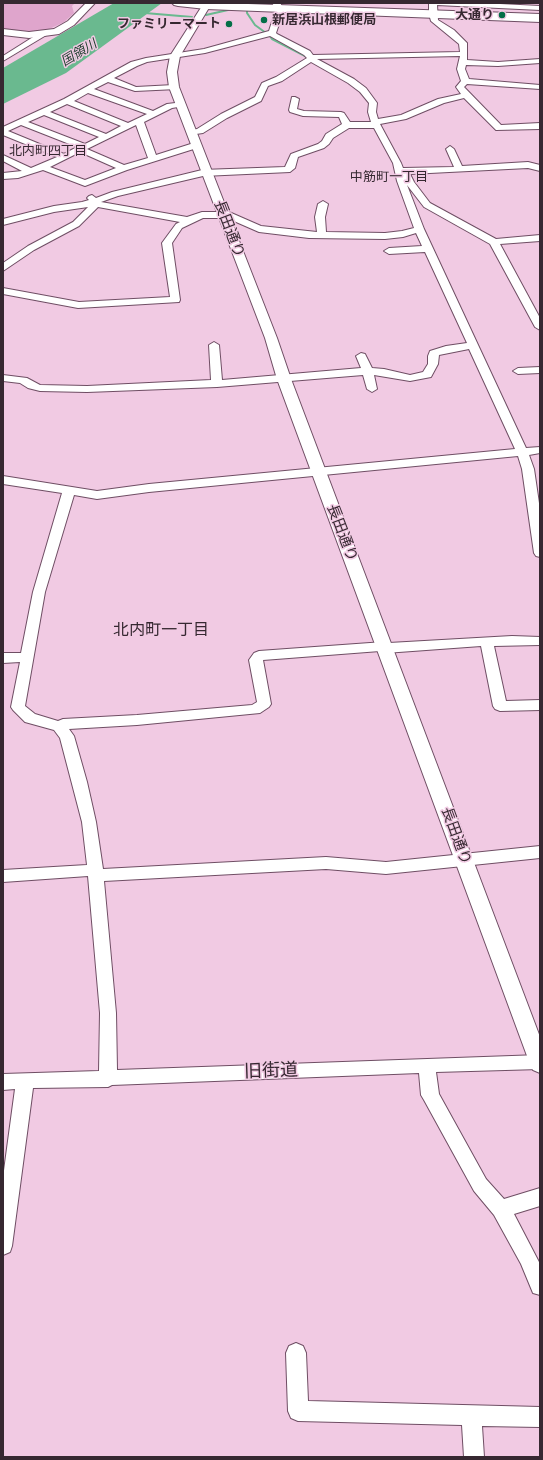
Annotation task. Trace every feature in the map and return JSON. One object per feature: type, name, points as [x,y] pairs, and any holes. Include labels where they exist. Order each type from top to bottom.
[{"type":"main road","points":[[178,3],[201,5],[433,7],[526,10],[540,18]]},
{"type":"street","points":[[3,32],[29,35],[44,34],[63,29],[91,3]]},
{"type":"street","name":"長田通り","points":[[201,5],[175,56],[172,72],[174,87],[271,338],[284,379],[540,1063]]},
{"type":"street","points":[[272,34],[278,6]]},
{"type":"street","points":[[433,7],[434,21],[451,32],[463,43],[461,69],[465,77],[465,81],[460,87],[466,95],[499,128],[540,126]]},
{"type":"street","points":[[526,10],[540,8]]},
{"type":"street","points":[[3,59],[44,34]]},
{"type":"street","points":[[3,131],[89,90],[134,64],[146,60],[205,51],[266,34],[272,34],[308,53],[311,58],[363,90],[373,104],[372,112],[376,124],[410,183],[427,205],[494,242],[540,328]]},
{"type":"street","points":[[43,167],[86,183],[124,168],[153,159],[195,139],[200,131],[224,116],[253,102],[261,95],[265,85],[311,58],[463,58],[498,64],[540,61]]},
{"type":"street","points":[[108,79],[135,89],[174,87]]},
{"type":"street","points":[[465,81],[540,87]]},
{"type":"street","points":[[89,90],[154,114]]},
{"type":"street","points":[[3,222],[49,210],[95,203],[115,194],[208,172],[240,173],[287,170],[291,168],[294,156],[321,146],[326,142],[329,136],[347,125],[376,124],[399,118],[441,101],[466,95]]},
{"type":"street","points":[[295,99],[292,110],[303,113],[341,116],[347,125]]},
{"type":"street","points":[[67,101],[128,126]]},
{"type":"street","points":[[3,176],[18,175],[43,167],[170,106],[181,104]]},
{"type":"street","points":[[44,112],[106,136]]},
{"type":"street","points":[[139,121],[153,159]]},
{"type":"street","points":[[22,122],[83,148],[124,168]]},
{"type":"street","points":[[3,131],[64,157]]},
{"type":"street","points":[[450,149],[459,169]]},
{"type":"street","points":[[3,158],[30,171]]},
{"type":"street","points":[[402,171],[528,166],[540,169]]},
{"type":"street","points":[[402,171],[401,181],[419,229],[522,451],[532,488],[540,553]]},
{"type":"street","points":[[86,183],[95,203]]},
{"type":"street","points":[[95,203],[187,220]]},
{"type":"street","points":[[3,268],[31,248],[76,224],[95,203]]},
{"type":"street","points":[[322,236],[320,217],[323,204]]},
{"type":"street","points":[[3,291],[78,305],[175,300],[167,243],[176,230],[187,220],[202,215],[229,215],[259,229],[322,236],[385,236],[404,234],[419,229]]},
{"type":"street","points":[[494,242],[540,238]]},
{"type":"street","points":[[389,251],[428,248]]},
{"type":"street","points":[[215,345],[220,363],[217,384]]},
{"type":"street","points":[[3,378],[23,380],[32,386],[40,388],[87,389],[217,384],[368,371],[384,372],[404,378],[425,377],[431,368],[434,353],[446,349],[474,345]]},
{"type":"street","points":[[361,356],[368,371],[372,389]]},
{"type":"street","points":[[518,371],[540,370]]},
{"type":"street","points":[[3,480],[97,495],[149,488],[540,450]]},
{"type":"street","points":[[69,491],[38,592],[18,707],[30,718],[59,726],[67,736],[80,782],[89,822],[96,873],[108,1013],[108,1079]]},
{"type":"street","points":[[59,726],[63,724],[137,720],[255,710],[264,704],[256,660],[259,656],[385,647],[487,643],[512,640],[540,641]]},
{"type":"street","points":[[487,643],[500,706],[540,705]]},
{"type":"street","points":[[3,658],[26,657]]},
{"type":"street","points":[[3,876],[326,863],[386,868],[540,852]]},
{"type":"street","name":"旧街道","points":[[3,1082],[108,1079],[427,1065],[540,1063]]},
{"type":"street","points":[[427,1065],[430,1095],[480,1185],[501,1209],[528,1258],[540,1286]]},
{"type":"street","points":[[3,1246],[25,1081]]},
{"type":"street","points":[[501,1209],[540,1197]]},
{"type":"street","points":[[296,1353],[298,1410],[540,1417]]},
{"type":"street","points":[[471,1415],[474,1457]]},
{"type":"shaded area","points":[[3,3],[75,3],[72,6],[74,13],[64,22],[43,32],[32,33],[3,30]]},
{"type":"water","name":"国領川","points":[[114,3],[162,3],[66,73],[3,104],[3,68]]},
{"type":"waterway","points":[[206,15],[228,10]]},
{"type":"waterway","points":[[247,10],[247,13],[255,25],[266,33]]},
{"type":"waterway","points":[[145,13],[192,17]]},
{"type":"waterway","points":[[269,35],[272,39],[307,57]]},
{"type":"place","name":"大通り","points":[[502,15]]},
{"type":"place","name":"新居浜山根郵便局","points":[[264,20]]},
{"type":"place","name":"ファミリーマート","points":[[229,24]]},
{"type":"district","name":"北内町四丁目","points":[[48,151]]},
{"type":"district","name":"中筋町一丁目","points":[[389,177]]},
{"type":"district","name":"北内町一丁目","points":[[161,630]]}]
